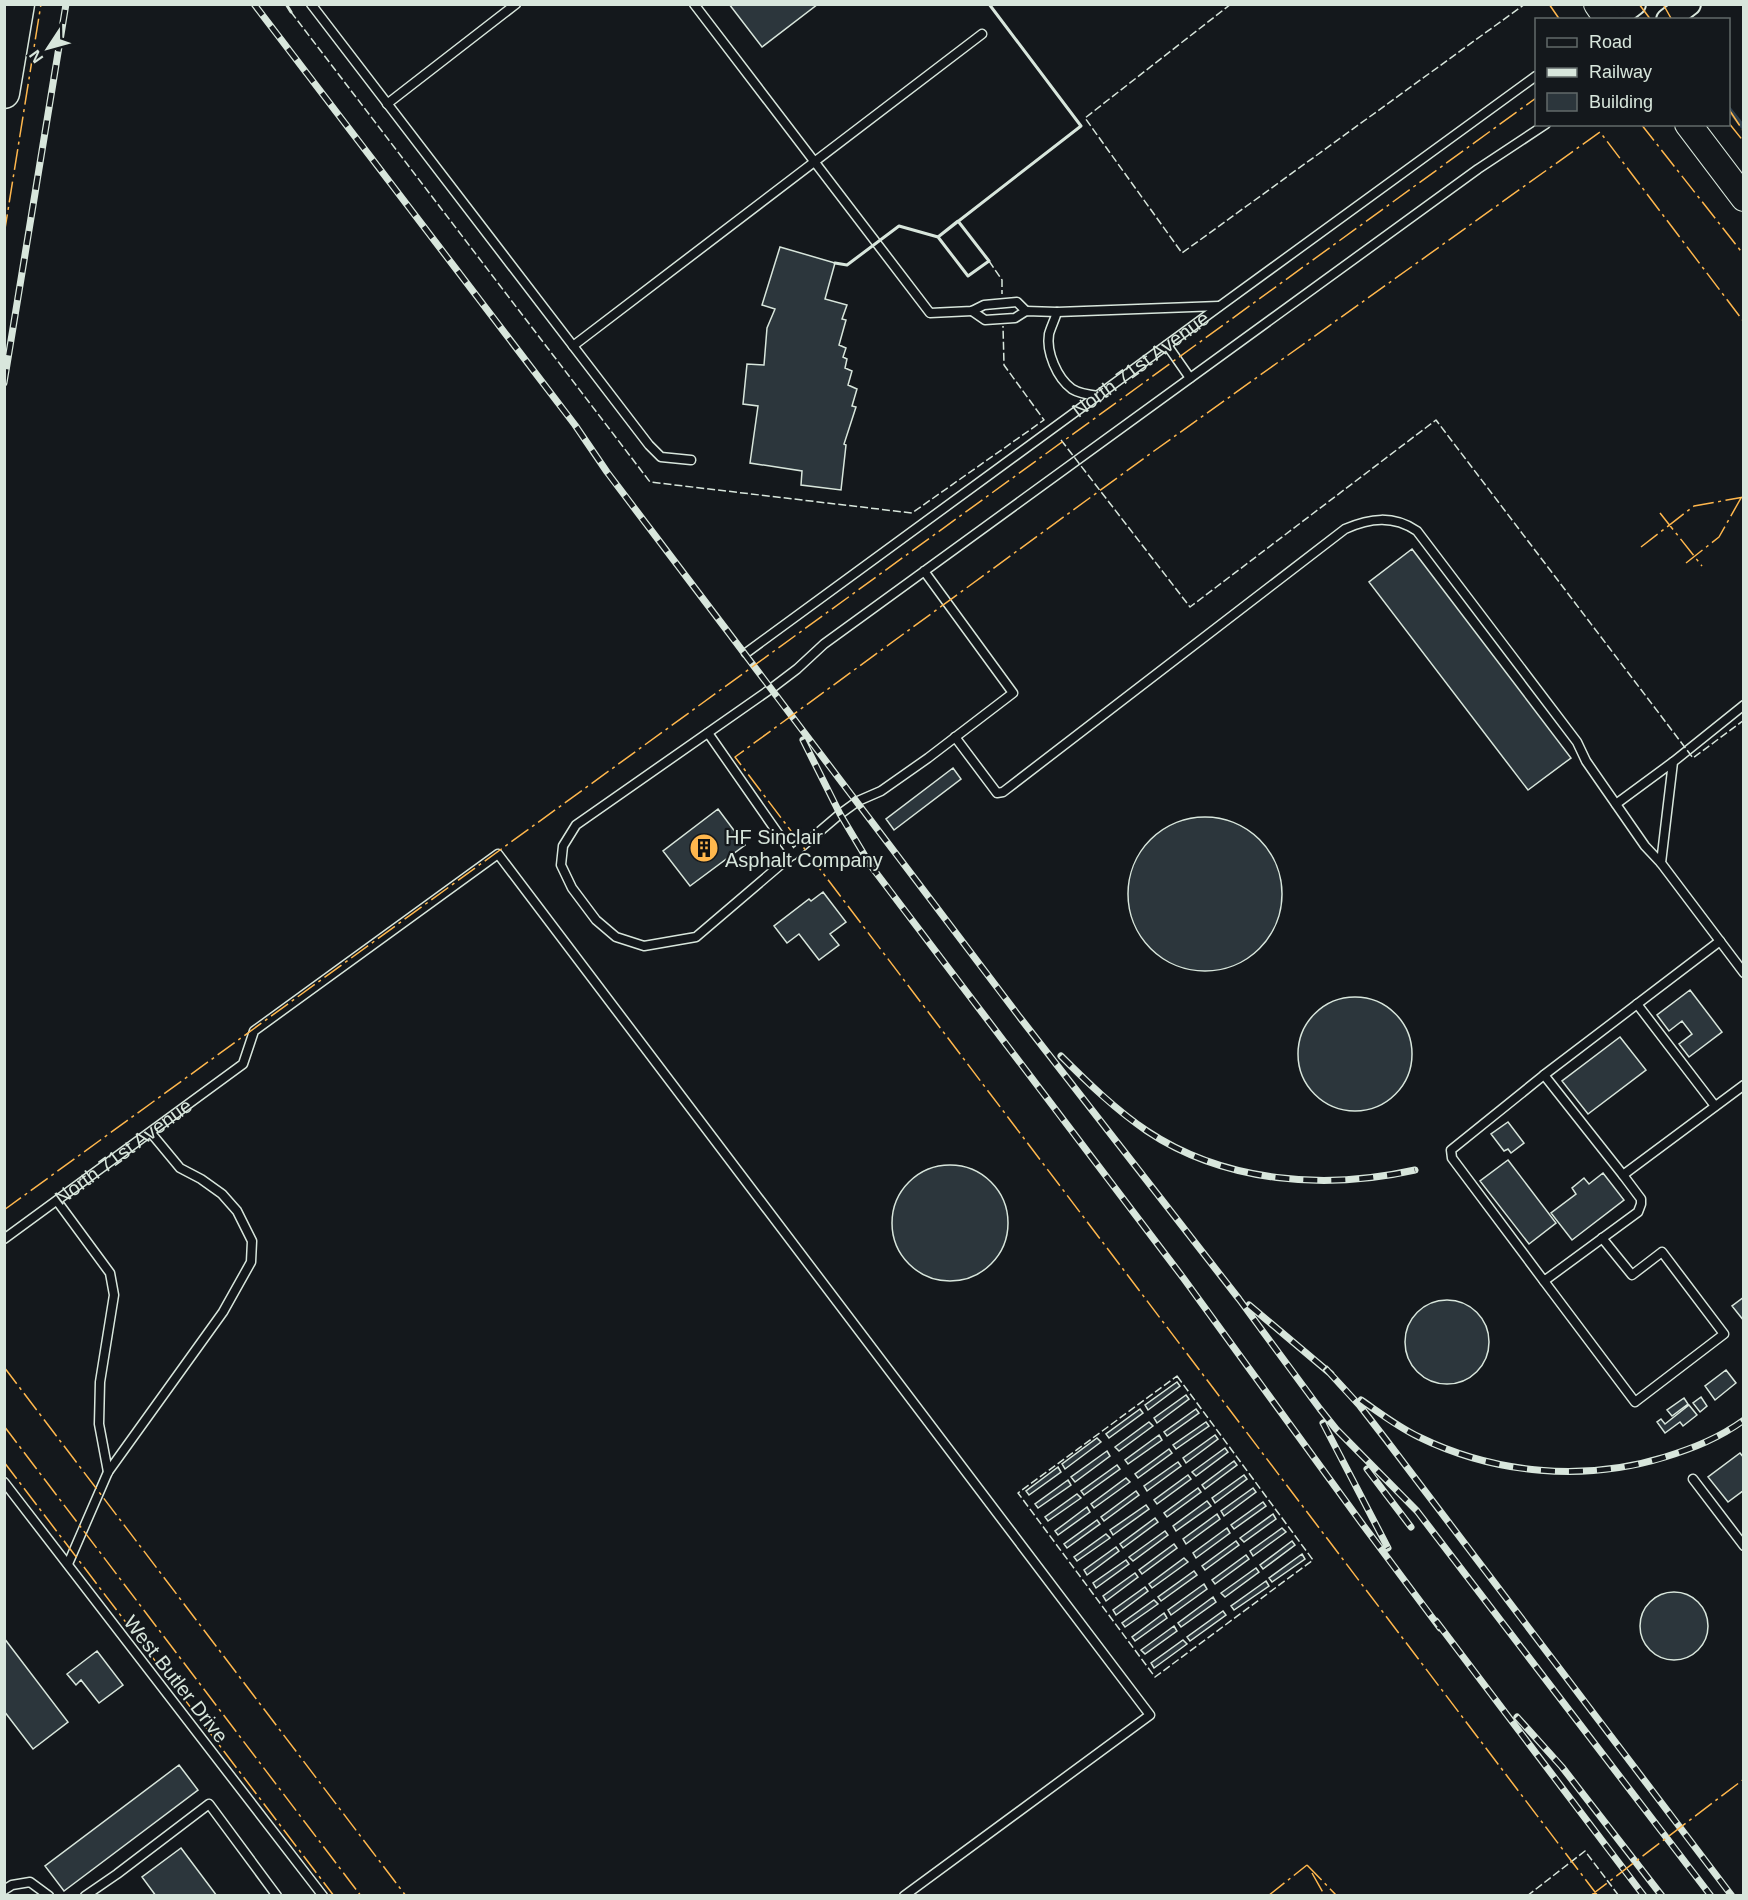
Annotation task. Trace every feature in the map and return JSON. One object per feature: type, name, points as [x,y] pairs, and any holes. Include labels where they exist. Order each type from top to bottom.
[{"type":"highway","points":[[4,93],[19,4]]},
{"type":"main road","points":[[1597,4],[1608,18]]},
{"type":"main road","points":[[1689,126],[1743,198]]},
{"type":"street","points":[[1613,18],[1634,4]]},
{"type":"street","points":[[1671,18],[1689,4]]},
{"type":"lane","points":[[311,4],[649,445],[661,457],[691,459]]},
{"type":"lane","points":[[387,104],[516,4]]},
{"type":"lane","points":[[694,4],[930,313],[972,311],[984,305],[1017,302],[1026,310],[1057,312],[1220,306]]},
{"type":"lane","points":[[573,346],[982,34]]},
{"type":"lane","name":"North 71st Avenue","points":[[746,653],[1535,77]]},
{"type":"lane","name":"North 71st Avenue","points":[[924,571],[1013,693],[881,791],[858,801],[696,937],[644,946],[616,937],[596,920],[572,888],[561,865],[563,846],[576,825],[772,688],[824,644],[924,571],[1478,169],[1543,126]]},
{"type":"lane","points":[[972,311],[985,320],[1015,318],[1026,310]]},
{"type":"lane","points":[[1057,312],[1049,334],[1052,360],[1072,389],[1084,394],[1099,396]]},
{"type":"lane","points":[[1167,345],[1190,378]]},
{"type":"lane","points":[[955,737],[997,793],[1003,792],[1346,529],[1369,520],[1398,521],[1417,531],[1577,742],[1586,761],[1645,846],[1662,863],[1743,973]]},
{"type":"lane","points":[[1616,804],[1673,762],[1743,705]]},
{"type":"lane","points":[[708,733],[793,855]]},
{"type":"lane","points":[[1662,863],[1673,762]]},
{"type":"lane","name":"North 71st Avenue","points":[[4,1239],[243,1064],[254,1031],[498,854],[1150,1715],[904,1896]]},
{"type":"lane","points":[[1602,1238],[1632,1275],[1662,1252],[1725,1334],[1635,1402],[1452,1158],[1451,1150],[1719,941]]},
{"type":"lane","points":[[1637,1004],[1715,1106]]},
{"type":"lane","points":[[1544,1076],[1641,1199],[1638,1212],[1544,1281]]},
{"type":"lane","points":[[1623,1175],[1743,1085]]},
{"type":"lane","points":[[68,1564],[108,1472],[224,1312],[251,1262],[252,1241],[237,1211],[222,1194],[180,1168],[151,1133]]},
{"type":"lane","points":[[57,1201],[110,1273],[114,1294],[100,1382],[99,1425],[108,1472]]},
{"type":"lane","points":[[1693,1479],[1743,1546]]},
{"type":"lane","name":"West Butler Drive","points":[[4,1482],[322,1896]]},
{"type":"lane","points":[[85,1896],[209,1804],[278,1896]]},
{"type":"lane","points":[[4,1890],[12,1885],[30,1882],[50,1896]]},
{"type":"building","points":[[729,4],[818,4],[762,47]]},
{"type":"building","points":[[780,247],[835,263],[825,299],[847,305],[842,319],[846,320],[839,345],[846,348],[843,357],[847,359],[845,368],[852,371],[848,385],[857,389],[852,406],[856,407],[844,444],[846,445],[841,490],[801,485],[802,471],[750,463],[758,406],[743,404],[747,364],[764,365],[767,328],[775,309],[762,305]]},
{"type":"building","points":[[1412,549],[1571,758],[1528,790],[1369,582]]},
{"type":"building","points":[[953,768],[961,779],[894,830],[886,819]]},
{"type":"building","name":"HF Sinclair Asphalt Company","points":[[718,809],[745,845],[690,886],[663,851]]},
{"type":"building","points":[[1205,817],[1234,823],[1248,830],[1259,840],[1269,851],[1276,865],[1282,894],[1276,923],[1269,937],[1259,948],[1248,958],[1234,965],[1205,971],[1176,965],[1162,958],[1151,948],[1141,937],[1134,923],[1128,894],[1134,865],[1141,851],[1151,840],[1162,830],[1176,823]]},
{"type":"building","points":[[823,892],[846,922],[830,934],[839,945],[819,960],[799,934],[787,943],[774,926],[809,899],[811,901]]},
{"type":"building","points":[[1690,990],[1722,1032],[1689,1057],[1679,1044],[1692,1034],[1682,1021],[1669,1031],[1657,1015]]},
{"type":"building","points":[[1355,997],[1377,1001],[1395,1014],[1408,1032],[1412,1054],[1408,1076],[1395,1094],[1377,1107],[1355,1111],[1333,1107],[1315,1094],[1302,1076],[1298,1054],[1302,1032],[1315,1014],[1333,1001]]},
{"type":"building","points":[[1620,1037],[1646,1070],[1588,1114],[1562,1081]]},
{"type":"building","points":[[1508,1122],[1524,1143],[1511,1153],[1508,1149],[1504,1151],[1491,1134]]},
{"type":"building","points":[[1508,1160],[1556,1223],[1529,1244],[1480,1181]]},
{"type":"building","points":[[950,1165],[972,1169],[991,1182],[1004,1201],[1008,1223],[1004,1245],[991,1264],[972,1277],[950,1281],[928,1277],[909,1264],[896,1245],[892,1223],[896,1201],[909,1182],[928,1169]]},
{"type":"building","points":[[1603,1173],[1624,1200],[1572,1240],[1551,1213],[1576,1194],[1572,1188],[1584,1178],[1589,1184]]},
{"type":"building","points":[[1744,1297],[1744,1321],[1732,1306]]},
{"type":"building","points":[[1447,1300],[1463,1303],[1477,1312],[1486,1326],[1489,1342],[1486,1358],[1477,1372],[1463,1381],[1447,1384],[1431,1381],[1417,1372],[1408,1358],[1405,1342],[1408,1326],[1417,1312],[1431,1303]]},
{"type":"building","points":[[1726,1370],[1736,1383],[1715,1400],[1705,1386]]},
{"type":"building","points":[[1177,1382],[1180,1386],[1148,1410],[1145,1405]]},
{"type":"building","points":[[1186,1395],[1189,1399],[1157,1423],[1154,1418]]},
{"type":"building","points":[[1701,1397],[1707,1406],[1700,1412],[1693,1403]]},
{"type":"building","points":[[1684,1398],[1688,1404],[1672,1416],[1667,1410]]},
{"type":"building","points":[[1689,1405],[1697,1415],[1683,1426],[1680,1422],[1665,1433],[1657,1422],[1661,1419],[1665,1424]]},
{"type":"building","points":[[1140,1409],[1143,1413],[1109,1438],[1106,1434]]},
{"type":"building","points":[[1196,1409],[1199,1413],[1167,1436],[1164,1432]]},
{"type":"building","points":[[1149,1422],[1153,1426],[1119,1451],[1115,1447]]},
{"type":"building","points":[[1206,1422],[1209,1426],[1176,1449],[1173,1445]]},
{"type":"building","points":[[1159,1435],[1162,1440],[1128,1464],[1125,1460]]},
{"type":"building","points":[[1215,1435],[1218,1439],[1186,1463],[1183,1458]]},
{"type":"building","points":[[1097,1438],[1101,1442],[1065,1469],[1062,1464]]},
{"type":"building","points":[[1225,1448],[1228,1452],[1196,1476],[1192,1472]]},
{"type":"building","points":[[1169,1449],[1172,1453],[1138,1478],[1135,1474]]},
{"type":"building","points":[[1107,1451],[1110,1456],[1075,1482],[1071,1477]]},
{"type":"building","points":[[1740,1453],[1744,1458],[1744,1490],[1728,1502],[1708,1477]]},
{"type":"building","points":[[1234,1461],[1237,1465],[1205,1489],[1202,1485]]},
{"type":"building","points":[[1178,1462],[1181,1466],[1147,1491],[1144,1486]]},
{"type":"building","points":[[1117,1465],[1120,1469],[1084,1495],[1081,1491]]},
{"type":"building","points":[[1058,1467],[1061,1472],[1029,1495],[1026,1491]]},
{"type":"building","points":[[1188,1475],[1191,1479],[1157,1504],[1154,1500]]},
{"type":"building","points":[[1244,1475],[1247,1479],[1215,1503],[1212,1498]]},
{"type":"building","points":[[1126,1478],[1130,1482],[1094,1508],[1091,1504]]},
{"type":"building","points":[[1068,1480],[1071,1485],[1038,1508],[1035,1504]]},
{"type":"building","points":[[1198,1488],[1201,1492],[1167,1517],[1164,1513]]},
{"type":"building","points":[[1253,1488],[1256,1492],[1224,1516],[1221,1511]]},
{"type":"building","points":[[1136,1491],[1139,1495],[1104,1521],[1101,1517]]},
{"type":"building","points":[[1077,1494],[1081,1498],[1048,1521],[1045,1517]]},
{"type":"building","points":[[1207,1501],[1211,1506],[1176,1531],[1173,1526]]},
{"type":"building","points":[[1263,1502],[1266,1506],[1234,1529],[1231,1525]]},
{"type":"building","points":[[1146,1505],[1149,1509],[1113,1535],[1110,1530]]},
{"type":"building","points":[[1087,1507],[1090,1512],[1058,1535],[1055,1531]]},
{"type":"building","points":[[1217,1514],[1220,1519],[1186,1544],[1183,1539]]},
{"type":"building","points":[[1273,1514],[1276,1519],[1244,1542],[1240,1538]]},
{"type":"building","points":[[1155,1518],[1158,1522],[1123,1548],[1120,1544]]},
{"type":"building","points":[[1097,1520],[1100,1524],[1067,1548],[1064,1544]]},
{"type":"building","points":[[1227,1528],[1230,1533],[1196,1558],[1193,1553]]},
{"type":"building","points":[[1282,1528],[1286,1532],[1253,1556],[1250,1551]]},
{"type":"building","points":[[1165,1531],[1168,1535],[1133,1561],[1129,1557]]},
{"type":"building","points":[[1106,1534],[1110,1538],[1077,1561],[1074,1557]]},
{"type":"building","points":[[1236,1541],[1239,1545],[1205,1570],[1202,1566]]},
{"type":"building","points":[[1292,1541],[1295,1545],[1263,1569],[1260,1565]]},
{"type":"building","points":[[1174,1544],[1177,1548],[1142,1574],[1139,1570]]},
{"type":"building","points":[[1116,1547],[1119,1551],[1087,1575],[1084,1570]]},
{"type":"building","points":[[1302,1554],[1305,1559],[1272,1582],[1269,1578]]},
{"type":"building","points":[[1246,1555],[1249,1559],[1215,1584],[1212,1580]]},
{"type":"building","points":[[1184,1558],[1188,1562],[1152,1588],[1149,1584]]},
{"type":"building","points":[[1126,1560],[1129,1564],[1096,1588],[1093,1583]]},
{"type":"building","points":[[1256,1568],[1259,1572],[1225,1597],[1221,1593]]},
{"type":"building","points":[[1194,1571],[1197,1575],[1161,1601],[1158,1597]]},
{"type":"building","points":[[1135,1573],[1138,1577],[1106,1601],[1103,1596]]},
{"type":"building","points":[[1266,1581],[1269,1586],[1234,1610],[1231,1606]]},
{"type":"building","points":[[1204,1584],[1207,1589],[1171,1615],[1168,1610]]},
{"type":"building","points":[[1145,1587],[1148,1591],[1116,1615],[1113,1610]]},
{"type":"building","points":[[1681,1592],[1693,1598],[1702,1607],[1708,1619],[1706,1639],[1698,1650],[1681,1660],[1667,1660],[1650,1650],[1642,1639],[1640,1619],[1650,1602],[1661,1594]]},
{"type":"building","points":[[1213,1597],[1216,1602],[1181,1627],[1178,1623]]},
{"type":"building","points":[[1154,1600],[1158,1604],[1125,1627],[1122,1623]]},
{"type":"building","points":[[1223,1611],[1226,1615],[1190,1641],[1187,1637]]},
{"type":"building","points":[[1164,1613],[1167,1618],[1135,1641],[1132,1637]]},
{"type":"building","points":[[1174,1626],[1177,1631],[1145,1654],[1141,1650]]},
{"type":"building","points":[[4,1638],[68,1722],[33,1749],[4,1711]]},
{"type":"building","points":[[1183,1640],[1187,1644],[1154,1668],[1151,1663]]},
{"type":"building","points":[[97,1651],[123,1685],[99,1703],[81,1680],[76,1685],[67,1674]]},
{"type":"building","points":[[179,1765],[198,1790],[64,1891],[45,1866]]},
{"type":"building","points":[[181,1848],[217,1896],[156,1896],[142,1877]]},
{"type":"waterway","points":[[1730,110],[1744,128]]},
{"type":"railway","points":[[4,383],[66,4]]},
{"type":"railway","points":[[254,4],[575,425],[607,472],[1018,1015],[1239,1299],[1320,1409],[1336,1429],[1417,1511],[1711,1896]]},
{"type":"railway","points":[[803,740],[840,814],[871,866],[1184,1279],[1440,1628]]},
{"type":"railway","points":[[1061,1056],[1103,1096],[1147,1131],[1209,1162],[1277,1178],[1312,1180],[1347,1180],[1415,1170]]},
{"type":"railway","points":[[1249,1305],[1331,1374]]},
{"type":"railway","points":[[1326,1369],[1360,1406],[1387,1441],[1732,1896]]},
{"type":"railway","points":[[1361,1400],[1404,1429],[1448,1450],[1509,1466],[1540,1470],[1603,1470],[1634,1465],[1696,1446],[1744,1420]]},
{"type":"railway","points":[[1323,1423],[1388,1548]]},
{"type":"railway","points":[[1367,1469],[1411,1527]]},
{"type":"railway","points":[[1436,1621],[1644,1896]]},
{"type":"railway","points":[[1517,1717],[1562,1767],[1662,1896]]},
{"type":"fence","points":[[1231,4],[1085,118],[1182,253],[1525,4]]},
{"type":"fence","points":[[291,12],[650,482],[912,513],[1044,420],[1004,365],[1003,326]]},
{"type":"fence","points":[[989,261],[1002,280],[1002,294]]},
{"type":"fence","points":[[1061,440],[1190,607],[1436,420],[1693,758],[1744,720]]},
{"type":"fence","points":[[1177,1376],[1313,1560],[1155,1677],[1018,1493],[1177,1376]]},
{"type":"fence","points":[[1527,1896],[1585,1851],[1619,1896]]},
{"type":"wall","points":[[286,4],[291,12]]},
{"type":"wall","points":[[835,263],[847,265],[899,226],[938,237],[1081,126],[989,4]]},
{"type":"wall","points":[[958,221],[989,261],[968,276],[938,237],[958,221]]},
{"type":"power","points":[[4,235],[41,4]]},
{"type":"power","points":[[1549,4],[1559,18]]},
{"type":"power","points":[[1639,4],[1650,18]]},
{"type":"power","points":[[1663,4],[1671,18]]},
{"type":"power","points":[[4,1210],[1535,99]]},
{"type":"power","points":[[1730,111],[1744,132]]},
{"type":"power","points":[[1730,124],[1744,142]]},
{"type":"power","points":[[1643,126],[1744,255]]},
{"type":"power","points":[[1598,1896],[735,757],[1154,451],[1600,132],[1744,322]]},
{"type":"power","points":[[1641,547],[1694,506],[1744,497]]},
{"type":"power","points":[[1686,563],[1719,537],[1741,498]]},
{"type":"power","points":[[1660,513],[1702,566]]},
{"type":"power","points":[[4,1367],[406,1896]]},
{"type":"power","points":[[4,1426],[361,1896]]},
{"type":"power","points":[[4,1462],[334,1896]]},
{"type":"power","points":[[1590,1896],[1744,1779]]},
{"type":"power","points":[[1307,1865],[1337,1896]]},
{"type":"power","points":[[1268,1896],[1307,1865]]},
{"type":"power","points":[[1312,1873],[1325,1896]]},
{"type":"place","name":"HF Sinclair Asphalt Company","points":[[704,848]]}]
